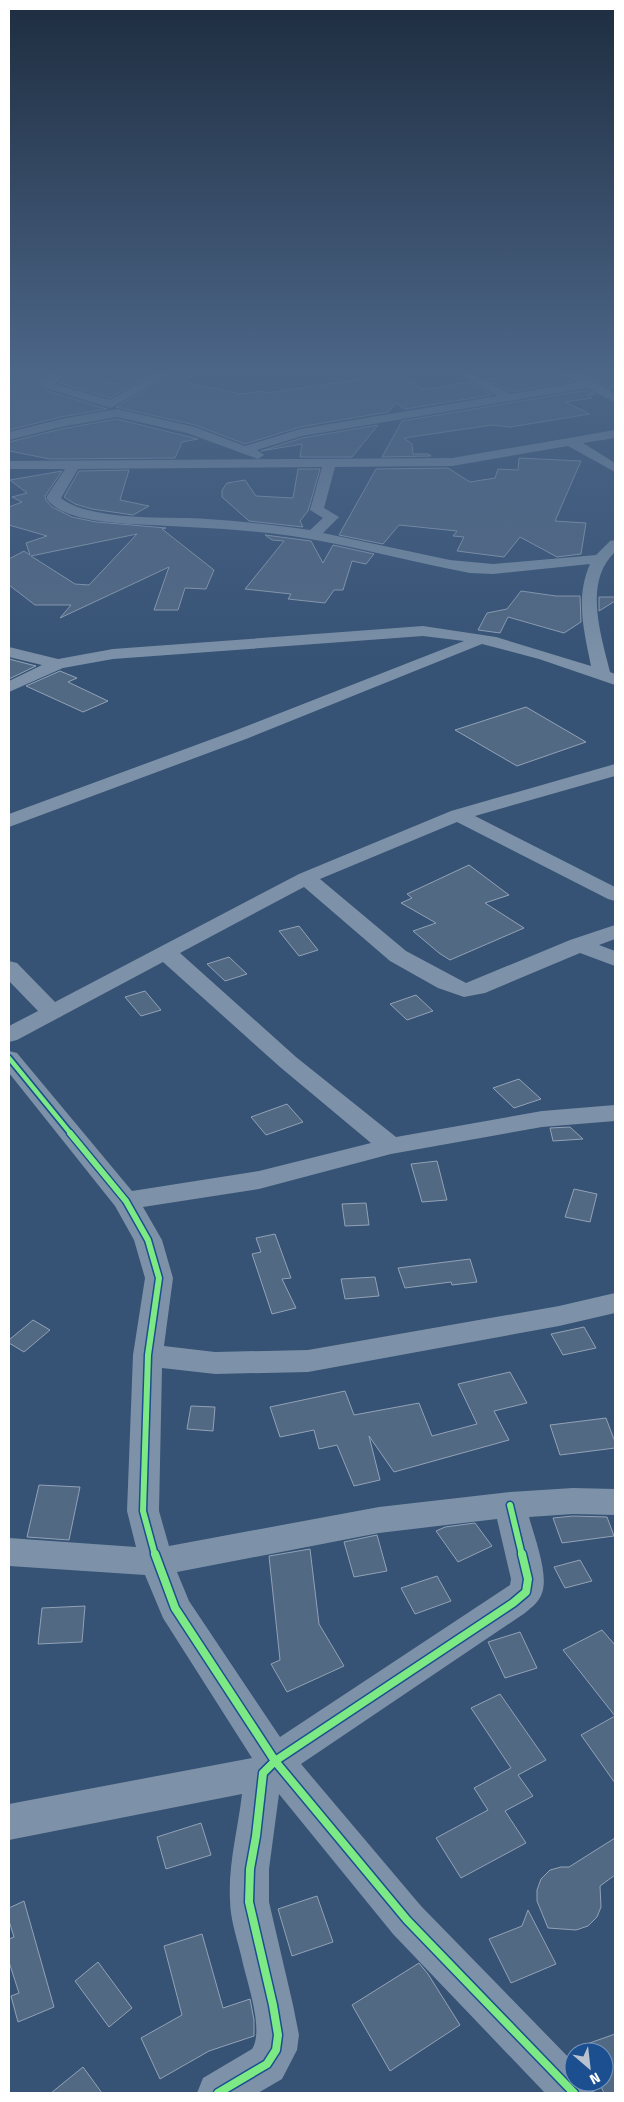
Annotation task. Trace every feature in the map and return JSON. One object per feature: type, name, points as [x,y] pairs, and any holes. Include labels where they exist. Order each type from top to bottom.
[{"type":"street","points":[[9,477],[40,468]]},
{"type":"street","points":[[71,468],[54,496],[56,502],[64,507],[97,516],[124,520],[241,526],[312,536],[470,568],[493,569],[600,559]]},
{"type":"street","points":[[312,536],[332,518],[317,510],[329,468]]},
{"type":"street","points":[[609,677],[587,600],[593,574],[600,559],[615,544]]},
{"type":"street","points":[[9,687],[58,664],[113,654],[423,631],[441,632],[510,645],[609,677]]},
{"type":"street","points":[[9,821],[240,735],[479,639]]},
{"type":"street","points":[[9,652],[58,664]]},
{"type":"street","points":[[9,1035],[306,878],[458,815],[615,770]]},
{"type":"street","points":[[458,815],[615,895]]},
{"type":"street","points":[[306,878],[398,956],[446,983],[464,990],[477,988],[615,931]]},
{"type":"street","points":[[578,945],[615,960]]},
{"type":"street","points":[[165,952],[288,1062],[391,1146]]},
{"type":"street","points":[[9,968],[52,1011]]},
{"type":"street","points":[[9,1058],[126,1201],[148,1240],[159,1278],[148,1355],[143,1511],[157,1562],[175,1608],[269,1767],[407,1920],[574,2093]]},
{"type":"street","points":[[126,1201],[259,1180],[391,1146],[542,1119],[615,1113]]},
{"type":"street","points":[[148,1355],[215,1363],[308,1361],[559,1316],[615,1303]]},
{"type":"street","points":[[9,1552],[157,1562],[379,1520],[573,1500],[615,1502]]},
{"type":"street","points":[[9,1822],[269,1767],[526,1592],[528,1579],[510,1505]]},
{"type":"street","points":[[218,2093],[267,2064],[276,2050],[278,2035],[273,2005],[249,1902],[250,1869],[269,1767]]},
{"type":"building","points":[[448,468],[470,482],[495,478],[498,469],[518,470],[518,468],[578,468],[555,521],[586,523],[581,554],[557,557],[520,537],[504,557],[457,551],[464,537],[453,536],[457,531],[399,525],[383,544],[339,535],[376,469]]},
{"type":"building","points":[[298,469],[320,469],[308,511],[300,521],[303,527],[249,521],[222,497],[222,490],[227,483],[245,480],[256,496],[293,498]]},
{"type":"building","points":[[129,470],[120,500],[149,506],[133,515],[92,509],[75,504],[64,497],[79,471]]},
{"type":"building","points":[[62,471],[45,496],[52,507],[72,517],[96,522],[166,528],[162,529],[214,570],[206,589],[185,588],[178,610],[154,610],[169,567],[60,618],[71,605],[35,605],[9,585],[9,559],[24,551],[30,555],[26,543],[47,536],[9,525],[9,507],[22,502],[12,497],[27,493],[10,480]],"holes":[[[137,534],[89,585],[75,584],[31,556]]]},
{"type":"building","points":[[265,535],[311,541],[323,563],[333,545],[374,554],[366,564],[352,561],[343,590],[334,590],[325,603],[288,599],[291,594],[245,589],[284,541],[272,540]]},
{"type":"building","points":[[521,591],[556,596],[580,596],[581,622],[564,633],[508,617],[500,633],[478,630],[487,613],[507,609]]},
{"type":"building","points":[[599,597],[615,597],[615,601],[599,611]]},
{"type":"building","points":[[9,659],[36,666],[9,679]]},
{"type":"building","points":[[60,671],[77,678],[68,682],[108,701],[83,712],[26,686]]},
{"type":"building","points":[[526,707],[586,742],[517,766],[455,730]]},
{"type":"building","points":[[469,865],[509,895],[485,903],[524,928],[450,960],[413,931],[436,923],[401,903],[412,898],[407,894]]},
{"type":"building","points":[[299,926],[318,950],[299,956],[279,931]]},
{"type":"building","points":[[229,957],[247,974],[225,981],[207,964]]},
{"type":"building","points":[[145,991],[161,1010],[141,1016],[125,997]]},
{"type":"building","points":[[416,995],[433,1011],[407,1020],[390,1004]]},
{"type":"building","points":[[519,1079],[541,1099],[514,1108],[493,1088]]},
{"type":"building","points":[[287,1104],[303,1122],[266,1135],[251,1117]]},
{"type":"building","points":[[570,1127],[583,1139],[553,1141],[550,1128]]},
{"type":"building","points":[[437,1161],[447,1200],[422,1202],[411,1164]]},
{"type":"building","points":[[574,1189],[597,1194],[590,1222],[565,1217]]},
{"type":"building","points":[[366,1203],[369,1225],[345,1226],[342,1204]]},
{"type":"building","points":[[275,1234],[291,1278],[282,1279],[296,1308],[272,1314],[252,1254],[261,1252],[256,1238]]},
{"type":"building","points":[[470,1259],[477,1282],[452,1285],[451,1282],[405,1288],[398,1268]]},
{"type":"building","points":[[375,1277],[379,1296],[345,1299],[341,1279]]},
{"type":"building","points":[[33,1320],[50,1330],[24,1352],[9,1343],[9,1340]]},
{"type":"building","points":[[584,1327],[596,1348],[563,1355],[551,1334]]},
{"type":"building","points":[[510,1372],[527,1403],[494,1411],[509,1440],[394,1472],[369,1436],[380,1480],[354,1486],[337,1445],[319,1449],[314,1430],[280,1437],[270,1407],[345,1391],[354,1415],[419,1403],[432,1436],[477,1424],[458,1384]]},
{"type":"building","points":[[191,1406],[215,1407],[213,1431],[187,1429]]},
{"type":"building","points":[[606,1418],[615,1442],[615,1448],[560,1455],[550,1425]]},
{"type":"building","points":[[39,1485],[80,1487],[69,1540],[27,1537]]},
{"type":"building","points":[[573,1516],[607,1517],[614,1536],[562,1543],[553,1518]]},
{"type":"building","points":[[475,1523],[492,1546],[458,1562],[436,1531],[445,1527]]},
{"type":"building","points":[[377,1535],[387,1571],[354,1577],[344,1542]]},
{"type":"building","points":[[310,1549],[319,1624],[344,1666],[287,1692],[271,1664],[280,1660],[269,1556]]},
{"type":"building","points":[[580,1560],[592,1581],[565,1588],[554,1567]]},
{"type":"building","points":[[437,1576],[451,1601],[415,1614],[401,1588]]},
{"type":"building","points":[[85,1606],[82,1642],[38,1644],[42,1608]]},
{"type":"building","points":[[602,1630],[615,1645],[615,1716],[563,1650]]},
{"type":"building","points":[[520,1632],[537,1668],[505,1678],[488,1642]]},
{"type":"building","points":[[500,1694],[546,1760],[518,1775],[533,1796],[505,1811],[526,1843],[461,1878],[436,1838],[488,1810],[474,1788],[511,1768],[471,1708]]},
{"type":"building","points":[[615,1716],[615,1783],[581,1735]]},
{"type":"building","points":[[201,1823],[211,1855],[166,1869],[157,1837]]},
{"type":"building","points":[[615,1838],[615,1875],[600,1886],[601,1907],[597,1917],[588,1926],[576,1930],[548,1928],[537,1901],[537,1890],[541,1879],[550,1870],[569,1867]]},
{"type":"building","points":[[317,1896],[333,1942],[292,1956],[278,1909]]},
{"type":"building","points":[[24,1901],[54,2007],[18,2022],[11,1996],[19,1993],[9,1962],[9,1939],[14,1937],[9,1921],[9,1908]]},
{"type":"building","points":[[528,1910],[556,1964],[511,1983],[489,1939],[522,1926]]},
{"type":"building","points":[[202,1934],[223,2008],[250,1999],[254,2020],[254,2036],[209,2051],[160,2079],[141,2038],[182,2015],[164,1946]]},
{"type":"building","points":[[98,1962],[132,2008],[109,2027],[75,1981]]},
{"type":"building","points":[[419,1963],[460,2025],[390,2071],[352,2005]]},
{"type":"building","points":[[615,2034],[615,2093],[604,2092],[614,2092],[614,2042],[592,2042]]},
{"type":"building","points":[[83,2067],[102,2093],[51,2093]]},
{"type":"cycle path","points":[[9,1058],[126,1201],[148,1240],[159,1278],[148,1355],[143,1511],[157,1562],[175,1608],[275,1761],[407,1920],[574,2093]]},
{"type":"cycle path","points":[[218,2093],[267,2064],[276,2050],[278,2035],[273,2005],[249,1902],[250,1869],[256,1836],[263,1773],[275,1761],[513,1603],[526,1592],[528,1579],[510,1505]]}]
